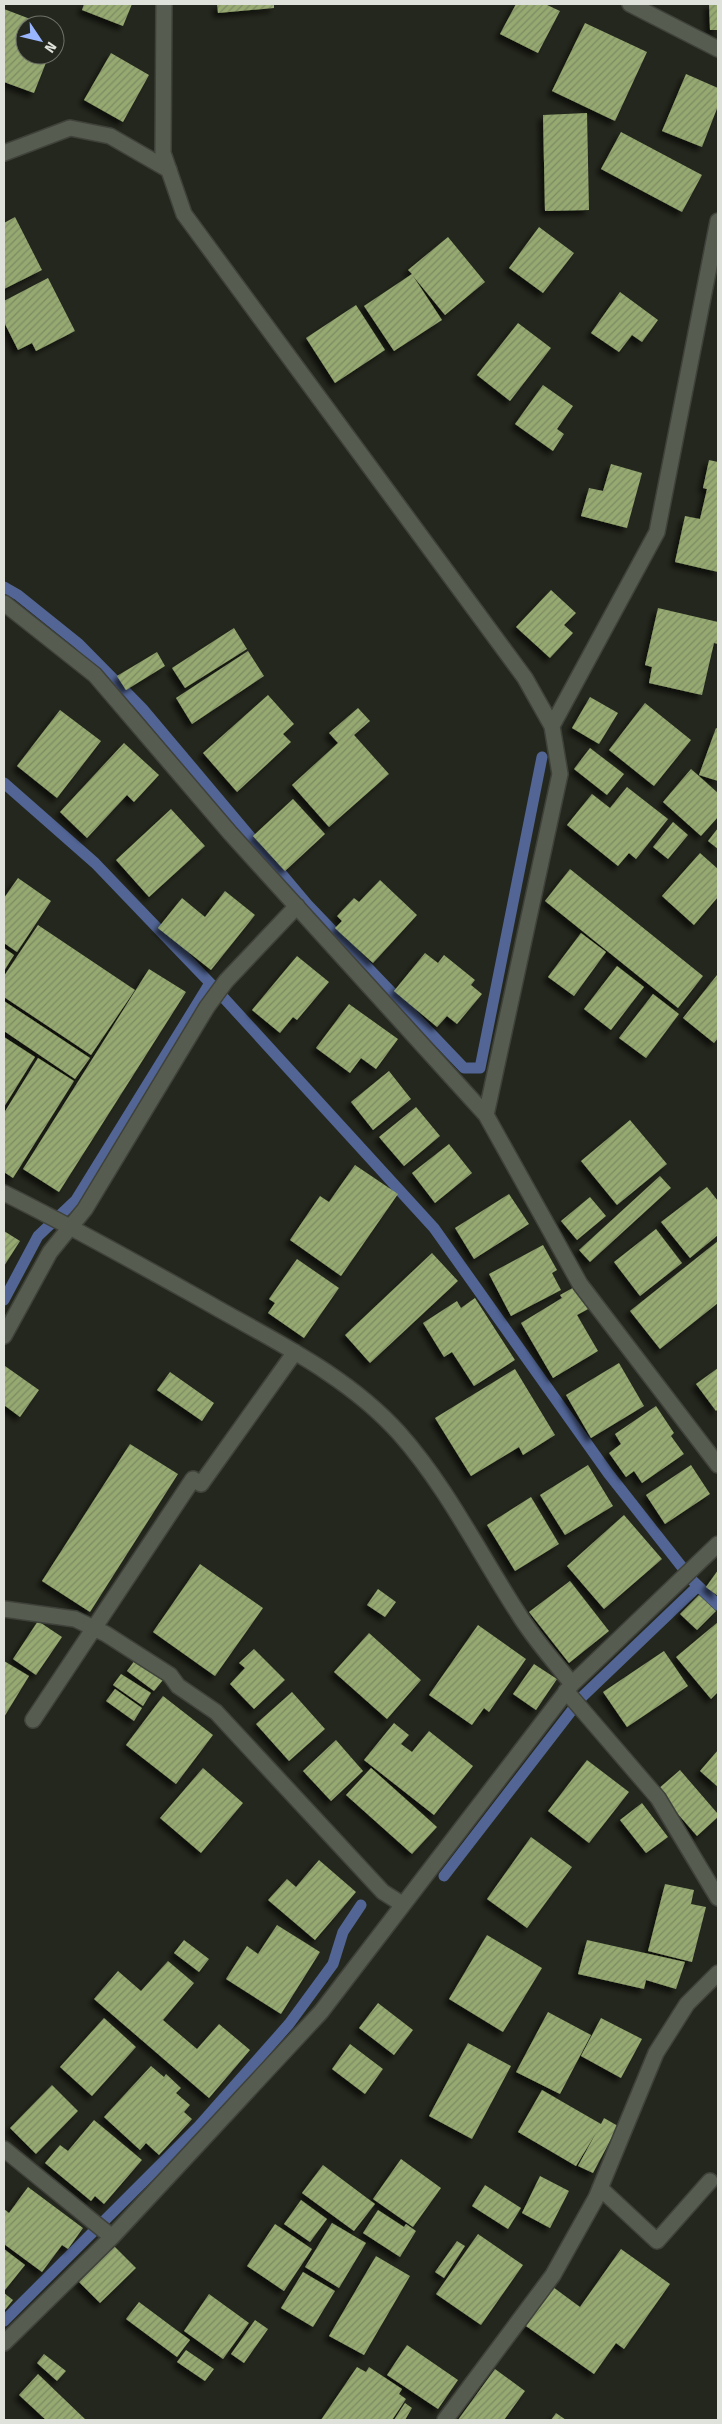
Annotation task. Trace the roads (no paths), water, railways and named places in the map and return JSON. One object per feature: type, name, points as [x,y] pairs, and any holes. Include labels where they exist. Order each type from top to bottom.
[{"type":"street","points":[[164,4],[163,152],[184,214],[525,678],[552,726],[560,774],[486,1115]]},
{"type":"street","points":[[630,4],[718,49]]},
{"type":"street","points":[[4,152],[70,128],[110,136],[169,170]]},
{"type":"street","points":[[552,726],[657,532],[718,221]]},
{"type":"street","points":[[4,603],[95,675],[231,834],[486,1115],[580,1284],[718,1466]]},
{"type":"street","points":[[4,1336],[50,1252],[62,1222],[85,1209],[218,992],[297,906]]},
{"type":"street","points":[[4,1193],[62,1222],[295,1352],[358,1393],[399,1433],[446,1496],[519,1616],[572,1695],[658,1798],[718,1898]]},
{"type":"street","points":[[33,1720],[193,1479],[200,1484],[295,1352]]},
{"type":"street","points":[[4,2343],[103,2229],[321,2012],[402,1904],[572,1695],[718,1544]]},
{"type":"street","points":[[4,1609],[75,1619],[94,1628],[170,1675],[178,1686],[216,1712],[383,1892],[402,1904]]},
{"type":"street","points":[[445,2420],[553,2275],[600,2188],[656,2053],[687,2004],[718,1973]]},
{"type":"street","points":[[4,2149],[103,2229]]},
{"type":"street","points":[[600,2188],[656,2240],[710,2181]]},
{"type":"waterway","points":[[4,587],[18,595],[79,644],[142,708],[307,904],[464,1068],[480,1068],[542,757]]},
{"type":"waterway","points":[[4,783],[95,863],[212,985],[434,1228],[608,1473],[693,1581],[718,1605]]},
{"type":"waterway","points":[[4,1300],[38,1236],[76,1200],[210,983]]},
{"type":"waterway","points":[[444,1876],[583,1696],[698,1586]]},
{"type":"waterway","points":[[4,2321],[199,2126],[289,2024],[333,1964],[343,1932],[361,1905]]}]
